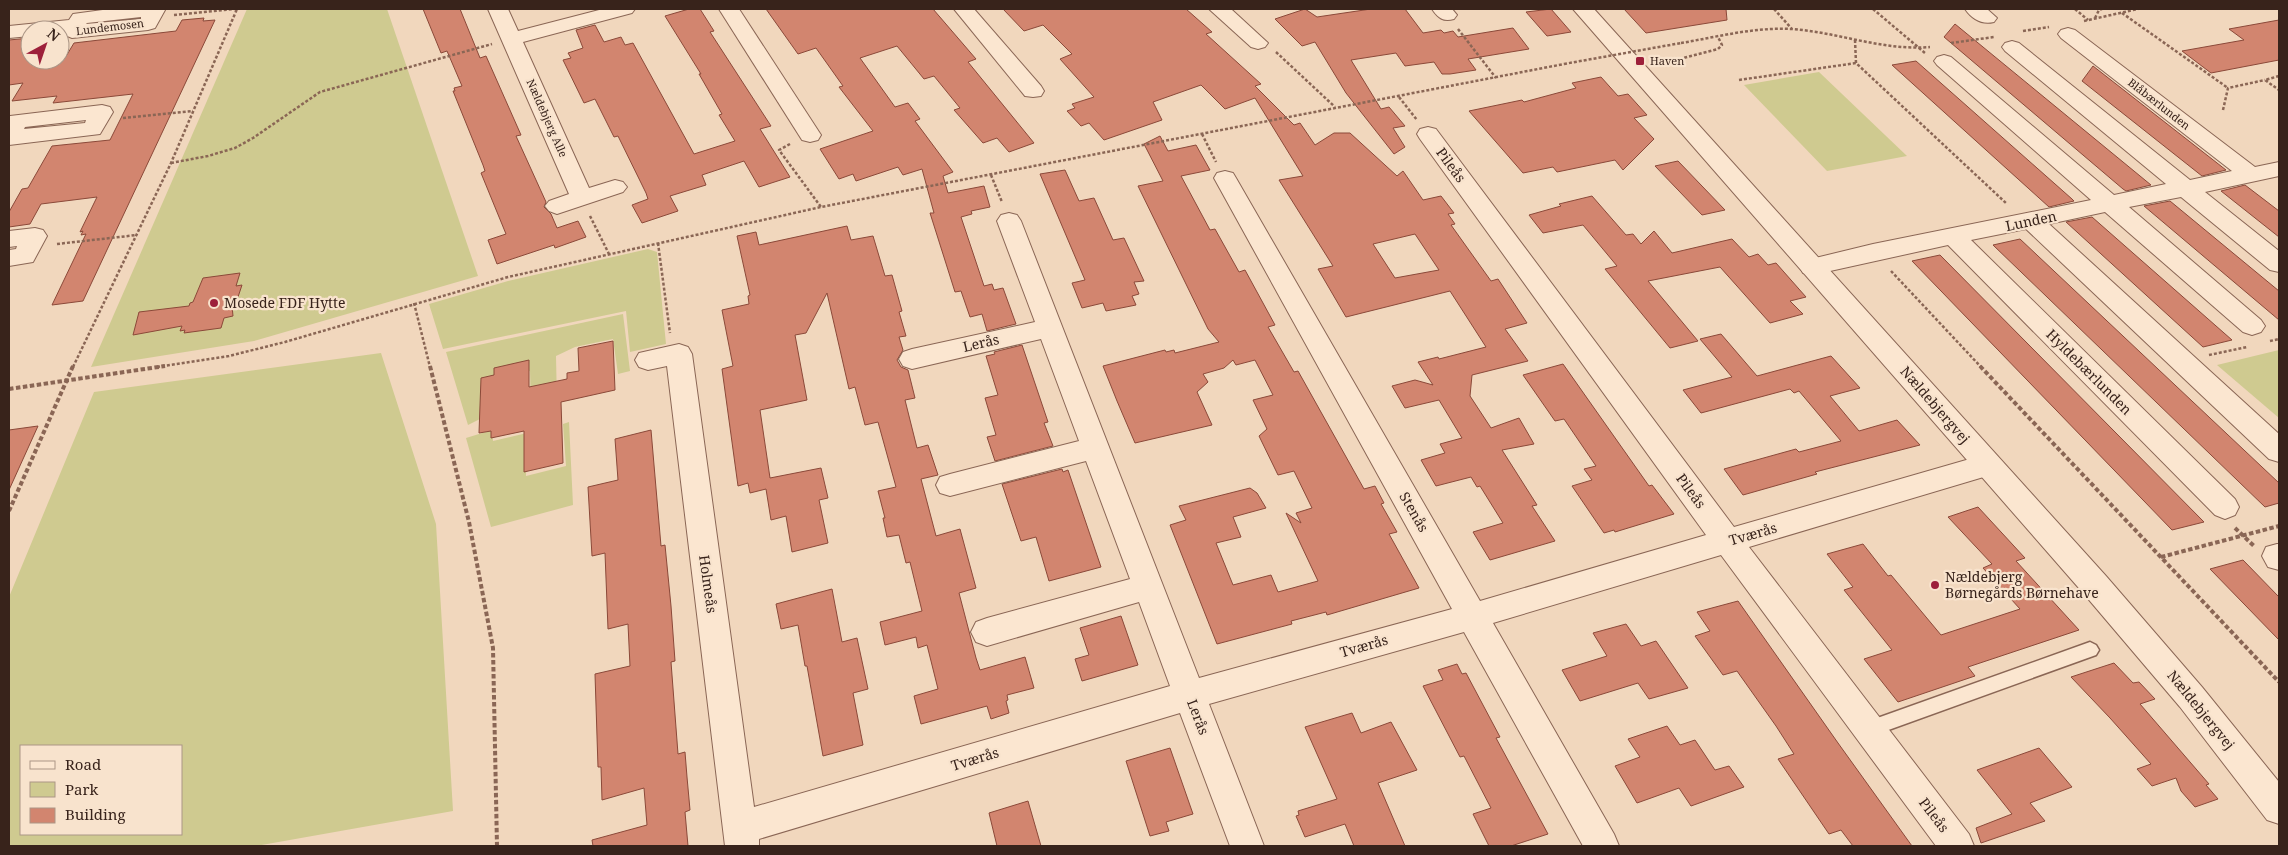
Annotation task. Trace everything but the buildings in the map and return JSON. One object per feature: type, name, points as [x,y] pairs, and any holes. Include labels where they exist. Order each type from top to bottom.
[{"type":"street","name":"Nældebjerg Alle","points":[[498,9],[582,198]]},
{"type":"street","points":[[512,39],[625,9]]},
{"type":"street","points":[[729,9],[810,135]]},
{"type":"street","points":[[964,9],[1033,90]]},
{"type":"street","points":[[1219,9],[1258,44]]},
{"type":"street","name":"Nældebjergvej","points":[[1583,9],[2191,697],[2279,808]]},
{"type":"street","name":"Lundemosen","points":[[9,32],[75,25],[80,18],[155,10],[151,17]]},
{"type":"street","name":"Blåbærlunden","points":[[2068,27],[2268,175]]},
{"type":"street","points":[[2010,38],[2279,264]]},
{"type":"street","points":[[1942,50],[2256,338]]},
{"type":"street","points":[[10,133],[18,121],[102,112],[97,121]]},
{"type":"street","name":"Pileås","points":[[1428,134],[1728,542],[1957,846]]},
{"type":"street","name":"Lunden","points":[[1812,267],[1873,252],[2187,188],[2268,175]]},
{"type":"street","name":"Stenås","points":[[1225,178],[1602,846]]},
{"type":"street","points":[[557,206],[615,187]]},
{"type":"street","name":"Lerås","points":[[1009,221],[1248,846]]},
{"type":"street","points":[[2032,221],[2279,451]]},
{"type":"street","name":"Hyldebærlunden","points":[[1953,236],[2225,507]]},
{"type":"street","name":"Lerås","points":[[912,359],[1050,328]]},
{"type":"street","points":[[648,360],[679,354]]},
{"type":"street","name":"Holmeås","points":[[679,354],[741,837]]},
{"type":"street","points":[[950,485],[1096,448]]},
{"type":"street","name":"Tværås","points":[[741,837],[1190,695],[1473,616],[1987,465]]},
{"type":"street","points":[[987,632],[1148,587]]},
{"type":"lane","points":[[1869,729],[2090,650]]},
{"type":"path","points":[[9,511],[66,381],[171,163],[236,9],[151,17]]},
{"type":"path","points":[[1774,9],[1792,30]]},
{"type":"path","points":[[1874,9],[1932,58],[1942,50]]},
{"type":"path","points":[[2075,9],[2089,20]]},
{"type":"path","points":[[2095,19],[2099,10],[2102,9]]},
{"type":"path","points":[[9,389],[229,356],[285,342],[508,277],[821,207],[1681,43],[1775,29],[1792,30],[1892,47],[1942,50],[2068,27],[2089,20],[2138,9]]},
{"type":"path","points":[[1444,12],[1496,78]]},
{"type":"path","points":[[2122,13],[2228,88],[2279,76]]},
{"type":"path","points":[[1638,70],[1718,49],[1722,45],[1718,37]]},
{"type":"path","points":[[171,163],[217,155],[242,145],[300,103],[320,92],[512,39]]},
{"type":"path","points":[[1855,40],[1856,63],[2018,214],[2032,221]]},
{"type":"path","points":[[1258,44],[1269,46],[1336,108]]},
{"type":"path","points":[[1739,80],[1856,63]]},
{"type":"path","points":[[2265,80],[2279,90]]},
{"type":"path","points":[[2223,110],[2228,88]]},
{"type":"path","points":[[1399,97],[1428,134]]},
{"type":"path","points":[[97,121],[194,111]]},
{"type":"path","points":[[1202,134],[1225,178]]},
{"type":"path","points":[[810,135],[778,150],[821,207]]},
{"type":"path","points":[[991,175],[1009,221]]},
{"type":"path","points":[[582,198],[609,254]]},
{"type":"path","points":[[16,248],[137,235]]},
{"type":"path","points":[[658,243],[672,346],[679,354]]},
{"type":"path","points":[[1873,252],[2279,682]]},
{"type":"path","points":[[414,303],[469,522],[492,648],[497,846]]},
{"type":"path","points":[[2207,356],[2256,338],[2279,339]]},
{"type":"path","points":[[2225,507],[2224,517],[2264,556],[2278,557]]},
{"type":"path","points":[[2161,557],[2279,526]]},
{"type":"green space","points":[[247,9],[387,9],[478,276],[254,341],[91,367]]},
{"type":"green space","points":[[1819,72],[1907,156],[1827,171],[1744,85]]},
{"type":"green space","points":[[648,249],[657,252],[666,344],[630,352],[626,311],[443,349],[429,304],[508,281]]},
{"type":"green space","points":[[623,314],[630,371],[618,374],[613,339],[575,347],[556,356],[557,403],[531,407],[530,371],[485,380],[484,417],[468,425],[446,352]]},
{"type":"green space","points":[[2279,350],[2279,418],[2217,365]]},
{"type":"green space","points":[[381,353],[436,524],[453,811],[256,846],[9,846],[9,597],[94,392]]},
{"type":"green space","points":[[569,422],[573,505],[491,527],[466,438],[492,430],[493,441],[527,433],[526,476],[566,466],[563,424]]},
{"type":"place","name":"Haven","points":[[1640,61]]},
{"type":"place","name":"Mosede FDF Hytte","points":[[214,303]]},
{"type":"place","name":"Nældebjerg Børnegårds Børnehave","points":[[1935,585]]}]
